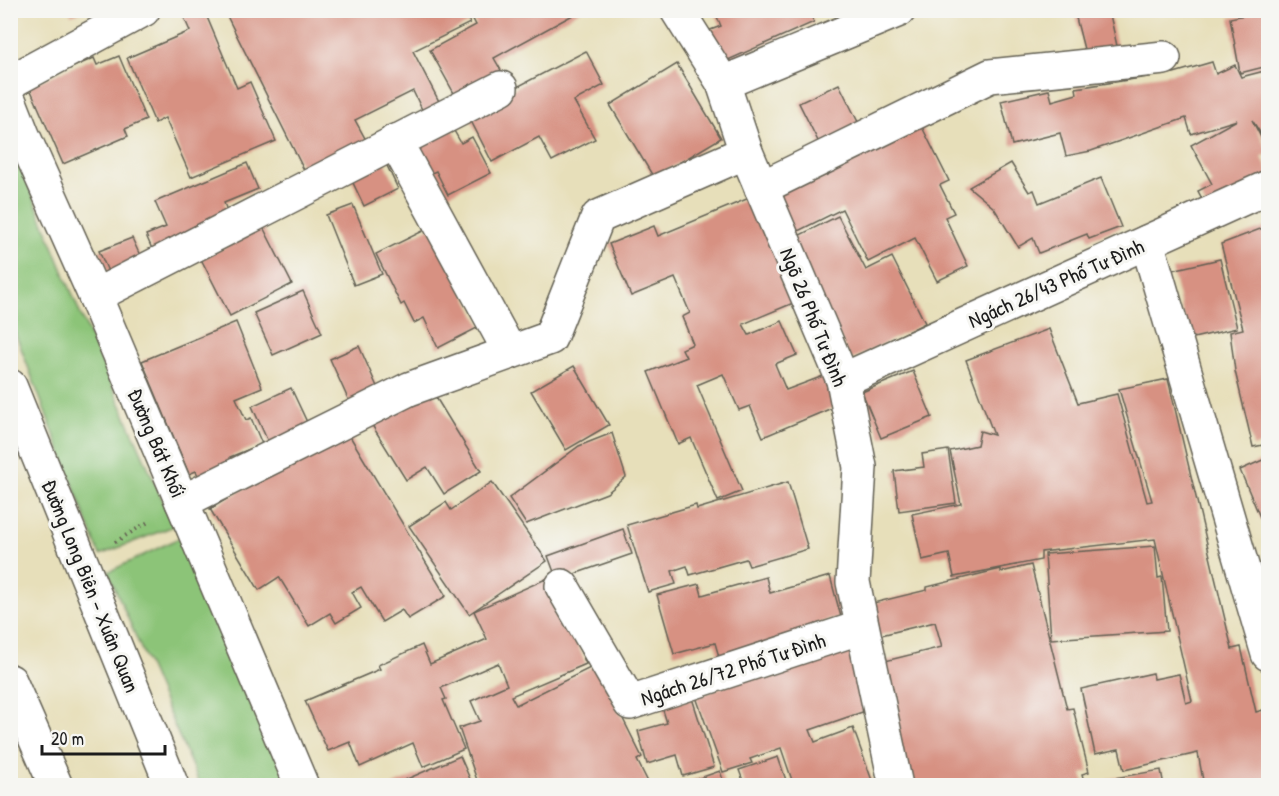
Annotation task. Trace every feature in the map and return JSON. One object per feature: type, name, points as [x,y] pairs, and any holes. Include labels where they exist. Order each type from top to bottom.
[{"type":"street","points":[[10,82],[143,10]]},
{"type":"street","name":"Ngõ 26 Phố Tư Đình","points":[[677,10],[723,83],[746,152],[843,380],[860,468],[853,582],[896,786]]},
{"type":"street","points":[[723,83],[898,10]]},
{"type":"street","points":[[761,188],[990,76],[1164,58]]},
{"type":"street","points":[[95,296],[501,88]]},
{"type":"street","name":"Đường Bát Khối","points":[[10,102],[95,296],[302,786]]},
{"type":"street","points":[[395,141],[510,352]]},
{"type":"street","points":[[182,502],[409,389],[550,338],[598,217],[746,152]]},
{"type":"street","name":"Ngách 26/43 Phố Tư Đình","points":[[843,380],[1269,187]]},
{"type":"street","points":[[1147,242],[1269,654]]},
{"type":"street","name":"Đường Long Biên – Xuân Quan","points":[[10,386],[172,786]]},
{"type":"street","name":"Ngách 26/72 Phố Tư Đình","points":[[562,586],[630,703],[862,627]]},
{"type":"street","points":[[10,681],[56,786]]},
{"type":"path","points":[[81,562],[182,502]]},
{"type":"green space","points":[[10,140],[80,313],[174,526],[100,555],[11,322]]},
{"type":"green space","points":[[179,538],[202,583],[291,785],[200,785],[108,572]]},
{"type":"building","points":[[70,10],[84,10],[84,11],[71,15]]},
{"type":"building","points":[[187,10],[204,10],[237,88],[250,82],[276,141],[191,177],[165,118],[155,123],[127,58],[190,31],[182,13]]},
{"type":"building","points":[[224,10],[464,10],[470,23],[413,51],[445,113],[428,122],[413,91],[355,120],[367,142],[305,172]]},
{"type":"building","points":[[468,10],[582,10],[494,58],[506,79],[460,104],[430,50],[476,25]]},
{"type":"building","points":[[714,10],[808,10],[814,22],[719,64],[705,32],[721,26]]},
{"type":"building","points":[[1074,10],[1109,10],[1117,46],[1085,53]]},
{"type":"building","points":[[1254,10],[1268,10],[1268,66],[1240,73],[1230,18],[1255,13]]},
{"type":"building","points":[[586,51],[604,85],[574,101],[595,139],[552,161],[539,137],[492,162],[467,113]]},
{"type":"building","points":[[119,56],[146,120],[125,129],[128,136],[63,164],[29,86],[94,58],[97,65]]},
{"type":"building","points":[[1212,62],[1216,74],[1235,65],[1241,77],[1268,70],[1268,145],[1252,120],[1268,151],[1268,154],[1262,157],[1268,169],[1268,181],[1209,212],[1198,191],[1212,184],[1191,145],[1237,120],[1191,134],[1186,118],[1091,151],[1066,156],[1060,133],[1012,145],[1001,101],[1049,90],[1052,101],[1077,94],[1076,88],[1174,73]]},
{"type":"building","points":[[677,64],[721,138],[654,178],[610,105]]},
{"type":"building","points":[[839,84],[864,134],[824,153],[799,103]]},
{"type":"building","points":[[918,119],[949,181],[940,185],[954,213],[945,217],[968,266],[937,281],[915,238],[868,262],[842,209],[788,236],[767,194]]},
{"type":"building","points":[[449,122],[461,143],[472,137],[491,173],[448,195],[436,171],[425,176],[408,143]]},
{"type":"building","points":[[380,151],[398,189],[364,206],[346,168]]},
{"type":"building","points":[[247,163],[258,189],[224,203],[232,223],[155,256],[146,235],[166,227],[155,202]]},
{"type":"building","points":[[1011,163],[1029,192],[1034,190],[1039,203],[1101,178],[1121,227],[1089,239],[1087,234],[1039,253],[1033,238],[1018,247],[994,208],[969,187]]},
{"type":"building","points":[[754,196],[798,301],[743,324],[749,335],[782,321],[797,355],[775,364],[786,390],[826,375],[839,405],[763,437],[750,406],[739,410],[723,374],[697,385],[742,491],[718,501],[691,438],[678,444],[648,372],[686,357],[682,349],[693,344],[682,317],[690,313],[675,278],[631,296],[609,244],[654,226],[658,236]]},
{"type":"building","points":[[353,205],[382,274],[354,285],[326,215]]},
{"type":"building","points":[[838,216],[866,270],[892,257],[925,323],[851,360],[790,240]]},
{"type":"building","points":[[1268,226],[1268,444],[1253,447],[1235,371],[1230,332],[1243,329],[1221,244]]},
{"type":"building","points":[[263,227],[292,284],[230,316],[201,259]]},
{"type":"building","points":[[431,227],[481,326],[438,348],[424,318],[414,323],[404,303],[401,305],[376,254]]},
{"type":"building","points":[[132,238],[143,262],[110,276],[99,251]]},
{"type":"building","points":[[1220,259],[1237,328],[1189,339],[1172,270]]},
{"type":"building","points":[[303,291],[322,333],[273,355],[254,313]]},
{"type":"building","points":[[236,322],[262,387],[236,398],[246,420],[251,418],[262,444],[230,457],[236,474],[203,487],[196,471],[189,474],[142,361]]},
{"type":"building","points":[[1049,329],[1078,403],[1117,394],[1147,502],[1152,501],[1119,389],[1168,379],[1232,649],[1241,647],[1256,712],[1263,710],[1268,742],[1268,786],[1204,786],[1198,753],[1124,770],[1119,749],[1095,754],[1081,689],[1153,673],[1154,679],[1179,674],[1186,703],[1192,701],[1155,539],[1041,552],[1041,560],[954,577],[949,554],[922,560],[912,514],[961,504],[950,451],[977,445],[980,431],[994,435],[966,360]]},
{"type":"building","points":[[359,346],[382,398],[353,410],[330,359]]},
{"type":"building","points":[[574,366],[609,425],[566,450],[531,391]]},
{"type":"building","points":[[913,371],[932,417],[881,438],[862,392]]},
{"type":"building","points":[[429,386],[481,471],[444,494],[427,467],[406,480],[367,417]]},
{"type":"building","points":[[291,388],[313,435],[273,453],[252,406]]},
{"type":"building","points":[[345,428],[446,596],[408,619],[402,610],[382,622],[361,587],[352,592],[361,608],[336,623],[330,613],[309,626],[279,577],[259,590],[210,509]]},
{"type":"building","points":[[612,433],[626,477],[607,493],[526,524],[509,498],[579,446]]},
{"type":"building","points":[[948,450],[956,503],[899,511],[894,471],[924,467],[922,454]]},
{"type":"building","points":[[1265,459],[1268,467],[1268,536],[1240,470]]},
{"type":"building","points":[[492,482],[547,561],[469,614],[409,526],[446,502],[451,510]]},
{"type":"building","points":[[788,482],[808,549],[749,566],[746,559],[690,575],[687,566],[672,571],[676,584],[648,592],[627,525],[696,505],[697,509]]},
{"type":"building","points":[[623,529],[632,554],[557,580],[548,556]]},
{"type":"building","points":[[1155,546],[1158,578],[1162,577],[1167,631],[1051,639],[1045,554]]},
{"type":"building","points":[[1031,565],[1067,709],[1073,708],[1089,772],[1082,774],[1085,786],[908,786],[877,663],[942,647],[935,622],[877,636],[869,604],[976,575]]},
{"type":"building","points":[[830,576],[841,617],[816,624],[820,639],[722,667],[715,643],[674,654],[657,595],[699,584],[702,595],[766,577],[770,593]]},
{"type":"building","points":[[548,578],[586,664],[511,696],[516,705],[596,665],[642,757],[637,760],[650,786],[564,786],[562,781],[554,786],[479,786],[459,728],[480,721],[471,701],[507,685],[498,663],[441,688],[446,699],[443,700],[464,749],[423,767],[413,743],[360,767],[350,742],[328,751],[305,701],[380,669],[378,665],[422,645],[430,664],[487,639],[474,611]]},
{"type":"building","points":[[849,639],[874,708],[810,730],[815,742],[853,728],[874,786],[794,786],[781,748],[750,759],[752,763],[723,772],[696,697]]},
{"type":"building","points":[[692,698],[714,767],[683,776],[677,755],[647,764],[638,731],[667,723],[662,707]]},
{"type":"building","points":[[460,756],[473,786],[391,786]]},
{"type":"building","points":[[778,757],[788,786],[745,786],[739,770]]},
{"type":"building","points":[[1161,770],[1164,786],[1110,786],[1108,779]]},
{"type":"building","points":[[720,771],[725,786],[692,786],[691,781]]}]
